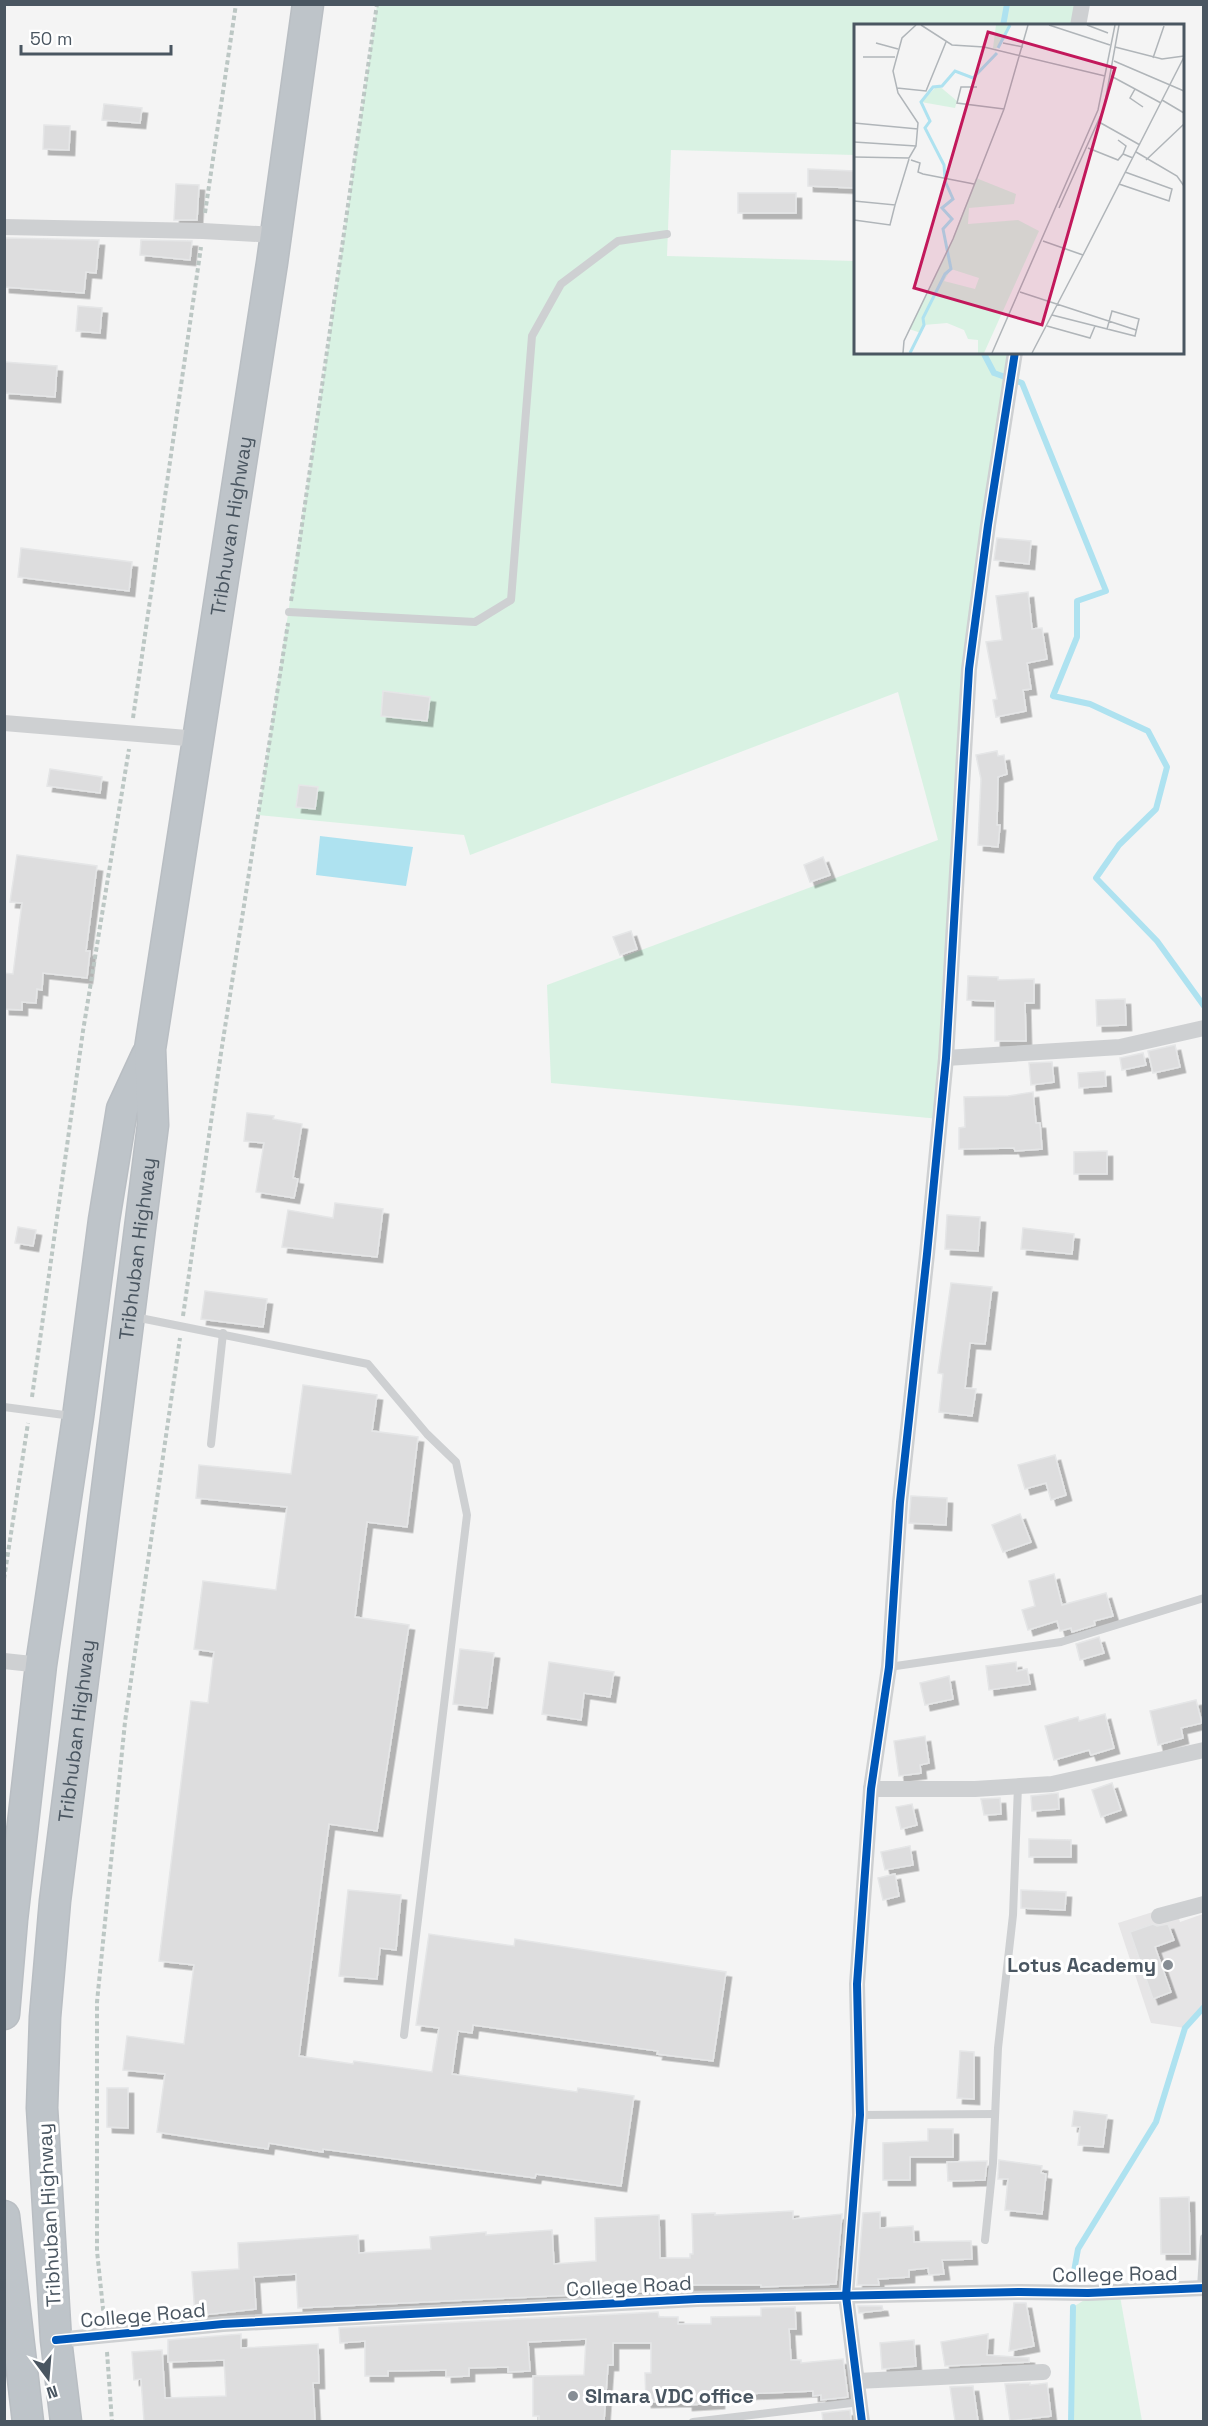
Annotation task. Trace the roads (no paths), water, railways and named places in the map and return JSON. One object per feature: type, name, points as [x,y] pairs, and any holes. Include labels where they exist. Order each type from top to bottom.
[{"type":"highway","name":"Tribhuvan Highway","points":[[150,1049],[199,739],[308,4]]},
{"type":"highway","name":"Tribhuban Highway","points":[[66,2421],[56,2340],[42,2108],[45,2017],[55,1901],[153,1125],[150,1049]]},
{"type":"highway","name":"Tribhuban Highway","points":[[4,2014],[8,1920],[41,1665],[78,1417],[104,1220],[122,1109],[150,1049]]},
{"type":"highway","name":"Tribhuban Highway","points":[[4,2216],[12,2350],[28,2421]]},
{"type":"street","points":[[1078,24],[1082,4]]},
{"type":"street","points":[[4,227],[203,231],[275,236]]},
{"type":"street","points":[[862,2421],[846,2296],[860,2115],[857,1984],[871,1789],[889,1667],[900,1502],[946,1058],[969,669],[987,525],[1014,358]]},
{"type":"street","points":[[4,723],[199,739]]},
{"type":"street","points":[[946,1058],[1120,1047],[1203,1028]]},
{"type":"street","points":[[4,1661],[41,1665]]},
{"type":"street","points":[[871,1789],[975,1790],[1052,1784],[1203,1750]]},
{"type":"street","points":[[1159,1916],[1203,1904]]},
{"type":"street","name":"College Road","points":[[56,2340],[223,2324],[697,2299],[1020,2292],[1088,2294],[1202,2288]]},
{"type":"street","points":[[857,2381],[1043,2372]]},
{"type":"lane","points":[[289,612],[475,622],[511,600],[532,336],[561,284],[618,241],[667,234]]},
{"type":"lane","points":[[128,1315],[368,1364],[427,1434],[456,1462],[467,1515],[404,2035]]},
{"type":"lane","points":[[211,1444],[223,1333]]},
{"type":"lane","points":[[4,1407],[78,1417]]},
{"type":"lane","points":[[889,1667],[1061,1642],[1203,1598]]},
{"type":"lane","points":[[985,2240],[999,2048],[1013,1915],[1018,1786]]},
{"type":"lane","points":[[860,2115],[995,2114]]},
{"type":"lane","points":[[1202,2288],[1203,2238]]},
{"type":"lane","points":[[693,2421],[860,2402]]},
{"type":"water","points":[[320,836],[413,847],[406,886],[316,875]]},
{"type":"waterway","points":[[1003,24],[1007,4]]},
{"type":"waterway","points":[[984,354],[994,373],[1022,383],[1106,591],[1077,601],[1077,637],[1053,696],[1090,704],[1148,731],[1167,767],[1156,809],[1119,845],[1096,878],[1157,941],[1204,1006]]},
{"type":"waterway","points":[[1073,2277],[1078,2249],[1156,2122],[1185,2028],[1204,2007]]},
{"type":"waterway","points":[[1071,2422],[1073,2307]]},
{"type":"place","name":"Lotus Academy","points":[[1168,1965]]},
{"type":"place","name":"SImara VDC office","points":[[573,2396]]}]
